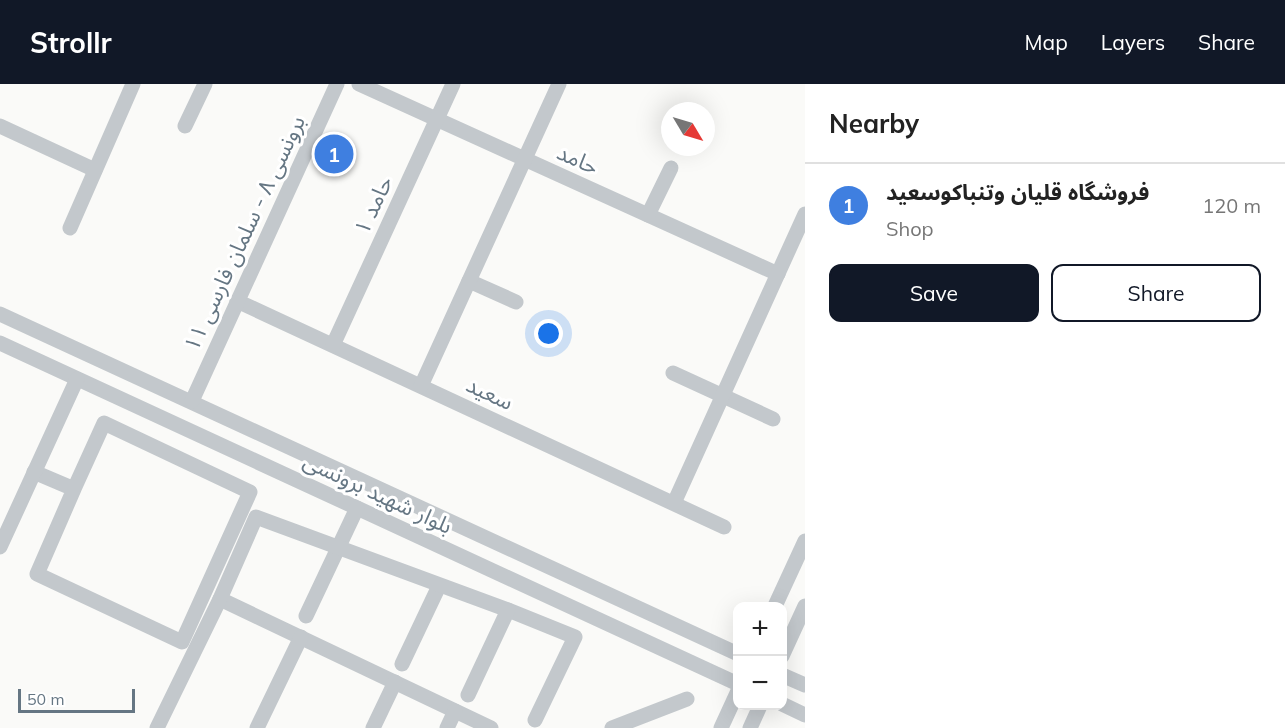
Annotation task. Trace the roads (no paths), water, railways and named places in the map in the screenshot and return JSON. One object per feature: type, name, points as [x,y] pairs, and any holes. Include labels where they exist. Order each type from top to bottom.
[{"type":"street","points":[[70,228],[133,84]]},
{"type":"street","points":[[186,126],[205,84]]},
{"type":"street","name":"برونسی ۸ - سلمان فارسی ۱۱","points":[[192,401],[337,84]]},
{"type":"street","name":"حامد","points":[[359,84],[778,274]]},
{"type":"street","name":"حامد ۱","points":[[333,345],[453,84]]},
{"type":"street","points":[[421,386],[559,84]]},
{"type":"street","points":[[0,126],[95,170]]},
{"type":"street","points":[[648,215],[671,168]]},
{"type":"street","points":[[674,504],[805,214]]},
{"type":"street","points":[[469,281],[516,302]]},
{"type":"street","name":"سعید","points":[[237,301],[724,527]]},
{"type":"street","name":"بلوار شهید برونسی","points":[[0,314],[733,652]]},
{"type":"street","name":"بلوار شهید برونسی","points":[[0,344],[733,682]]},
{"type":"street","points":[[674,373],[773,419]]},
{"type":"street","points":[[0,547],[77,379]]},
{"type":"street","points":[[104,423],[250,492],[182,642],[37,574],[74,489],[104,423]]},
{"type":"street","points":[[34,472],[74,489]]},
{"type":"street","points":[[306,616],[357,508]]},
{"type":"street","points":[[157,728],[220,599],[256,517],[337,549],[508,610],[575,638],[535,720]]},
{"type":"street","points":[[777,602],[805,541]]},
{"type":"street","points":[[402,664],[439,586]]},
{"type":"street","points":[[220,599],[491,728]]},
{"type":"street","points":[[787,647],[805,606]]},
{"type":"street","points":[[468,695],[508,610]]},
{"type":"street","points":[[257,728],[301,637]]},
{"type":"street","points":[[787,677],[805,685]]},
{"type":"street","points":[[373,728],[395,682]]},
{"type":"street","points":[[612,728],[687,699]]},
{"type":"street","points":[[721,728],[733,702]]},
{"type":"street","points":[[787,706],[805,715]]},
{"type":"street","points":[[750,728],[758,710]]},
{"type":"street","points":[[447,728],[455,711]]},
{"type":"place","name":"فروشگاه قلیان وتنباکوسعید","points":[[334,154]]}]
